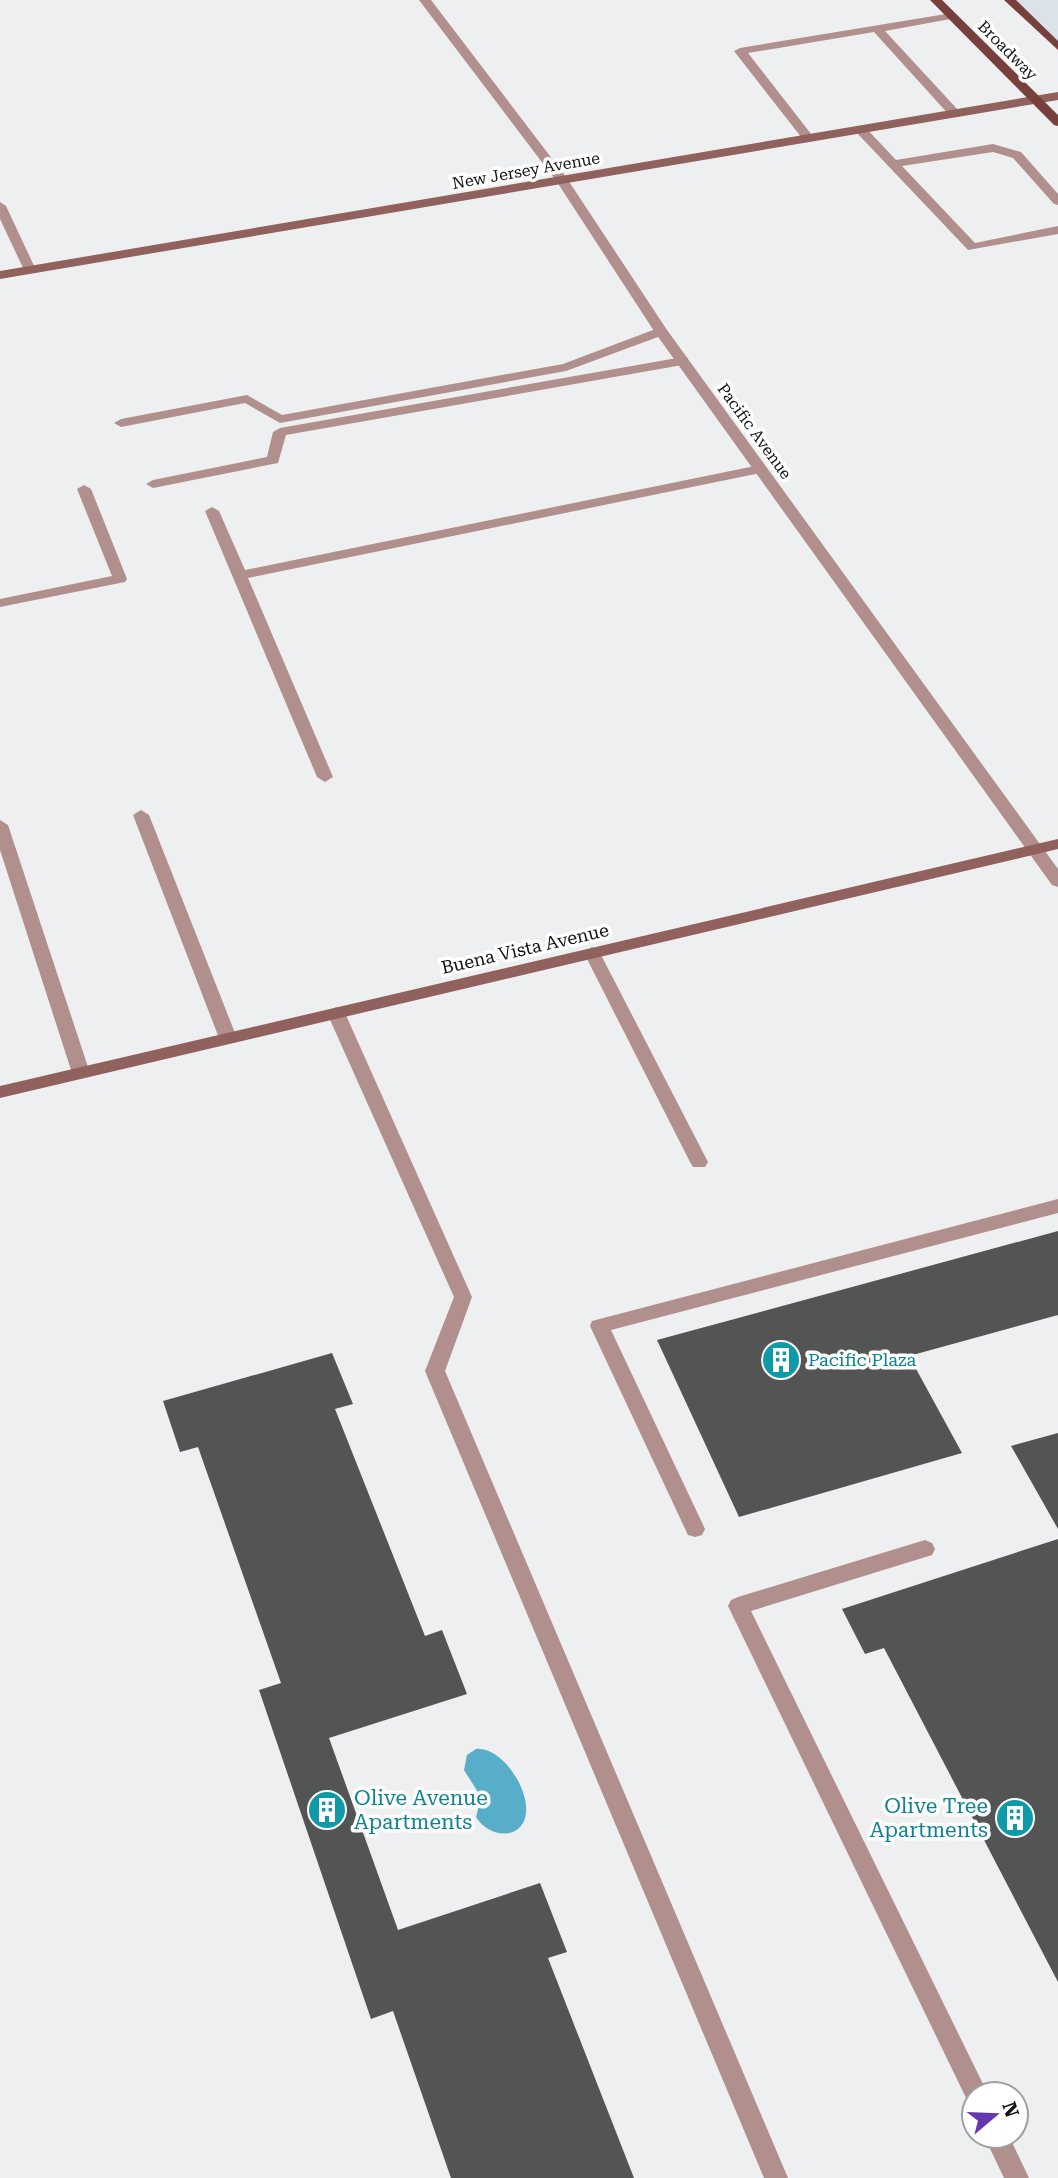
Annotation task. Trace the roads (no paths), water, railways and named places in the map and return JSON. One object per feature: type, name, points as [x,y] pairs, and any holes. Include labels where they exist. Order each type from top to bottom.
[{"type":"main road","name":"Broadway","points":[[936,0],[1058,122]]},
{"type":"main road","points":[[1010,0],[1058,47]]},
{"type":"street","name":"Pacific Avenue","points":[[425,0],[562,180],[661,331],[1058,881]]},
{"type":"street","points":[[809,139],[740,51],[952,16]]},
{"type":"street","points":[[876,28],[955,114]]},
{"type":"street","name":"New Jersey Avenue","points":[[0,275],[1058,96]]},
{"type":"street","points":[[861,130],[972,247],[1058,230]]},
{"type":"street","points":[[893,164],[993,148],[1017,155],[1056,196]]},
{"type":"street","points":[[0,206],[30,270]]},
{"type":"street","points":[[121,423],[247,399],[280,419],[566,367],[661,331]]},
{"type":"street","points":[[153,484],[273,460],[279,432],[683,361]]},
{"type":"street","points":[[240,575],[760,469]]},
{"type":"street","points":[[0,603],[120,579],[84,489]]},
{"type":"street","points":[[212,511],[326,777]]},
{"type":"street","points":[[141,815],[228,1038]]},
{"type":"street","points":[[0,825],[80,1073]]},
{"type":"street","name":"Buena Vista Avenue","points":[[0,1092],[1058,844]]},
{"type":"street","points":[[592,953],[698,1162]]},
{"type":"street","points":[[336,1013],[463,1297],[435,1371],[776,2178]]},
{"type":"street","points":[[695,1529],[598,1325],[1058,1206]]},
{"type":"street","points":[[925,1549],[738,1605],[969,2080]]},
{"type":"street","points":[[1003,2150],[1017,2178]]},
{"type":"water","points":[[476,1749],[496,1755],[506,1764],[521,1786],[526,1811],[524,1821],[514,1832],[493,1831],[486,1828],[476,1817],[481,1797],[464,1770],[467,1755]]},
{"type":"place","name":"Pacific Plaza","points":[[781,1360]]},
{"type":"place","name":"Olive Avenue Apartments","points":[[327,1810]]},
{"type":"place","name":"Olive Tree Apartments","points":[[1015,1818]]}]
